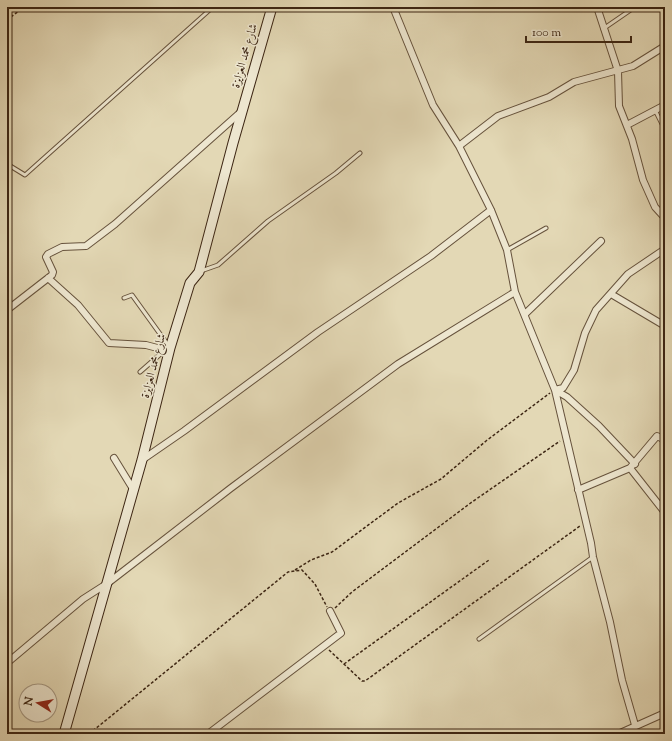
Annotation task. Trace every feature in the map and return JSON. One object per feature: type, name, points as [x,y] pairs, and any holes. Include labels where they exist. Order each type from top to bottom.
[{"type":"main road","name":"شارع محمد العزايزة","points":[[64,734],[142,460],[168,349],[190,282],[200,272],[272,7]]},
{"type":"street","points":[[393,7],[432,105],[459,146],[491,210],[507,250],[515,292],[555,390],[585,522],[591,542],[592,557],[610,622],[622,680],[636,725]]},
{"type":"street","points":[[597,7],[618,71],[619,106],[632,139],[643,180],[655,207],[665,218]]},
{"type":"street","points":[[459,146],[498,116],[549,97],[574,82],[632,66],[665,46]]},
{"type":"street","points":[[626,125],[665,105]]},
{"type":"street","points":[[7,310],[54,272],[46,257],[48,254],[62,247],[86,246],[115,224],[243,111]]},
{"type":"street","points":[[142,460],[184,431],[318,332],[431,256],[491,210]]},
{"type":"street","points":[[525,314],[601,241]]},
{"type":"street","points":[[555,390],[563,388],[574,370],[591,319],[596,310],[628,274],[665,249]]},
{"type":"street","points":[[48,278],[78,305],[109,343],[146,345],[168,349]]},
{"type":"street","points":[[7,663],[83,599],[108,583],[231,488],[398,364],[515,292]]},
{"type":"street","points":[[611,294],[665,326]]},
{"type":"street","points":[[555,390],[567,397],[599,426],[635,464]]},
{"type":"street","points":[[578,490],[630,468],[635,464],[657,436],[665,440]]},
{"type":"street","points":[[114,458],[133,489]]},
{"type":"street","points":[[630,468],[662,510]]},
{"type":"street","points":[[208,734],[324,644],[341,633],[330,611]]},
{"type":"street","points":[[618,734],[665,713]]},
{"type":"lane","points":[[7,164],[25,175],[213,7]]},
{"type":"lane","points":[[604,29],[635,7]]},
{"type":"lane","points":[[655,110],[665,130]]},
{"type":"lane","points":[[200,272],[218,265],[268,221],[336,173],[360,153]]},
{"type":"lane","points":[[507,250],[546,228]]},
{"type":"lane","points":[[124,298],[132,295],[168,349],[140,372]]},
{"type":"lane","points":[[479,639],[592,557]]},
{"type":"path","points":[[7,20],[24,7]]},
{"type":"path","points":[[294,571],[311,560],[332,552],[398,503],[441,479],[486,441],[555,390]]},
{"type":"path","points":[[89,734],[288,572],[302,570],[315,584],[330,611],[352,592],[472,502],[566,436]]},
{"type":"path","points":[[324,644],[362,681],[365,681],[585,522]]},
{"type":"path","points":[[344,664],[489,560]]}]
